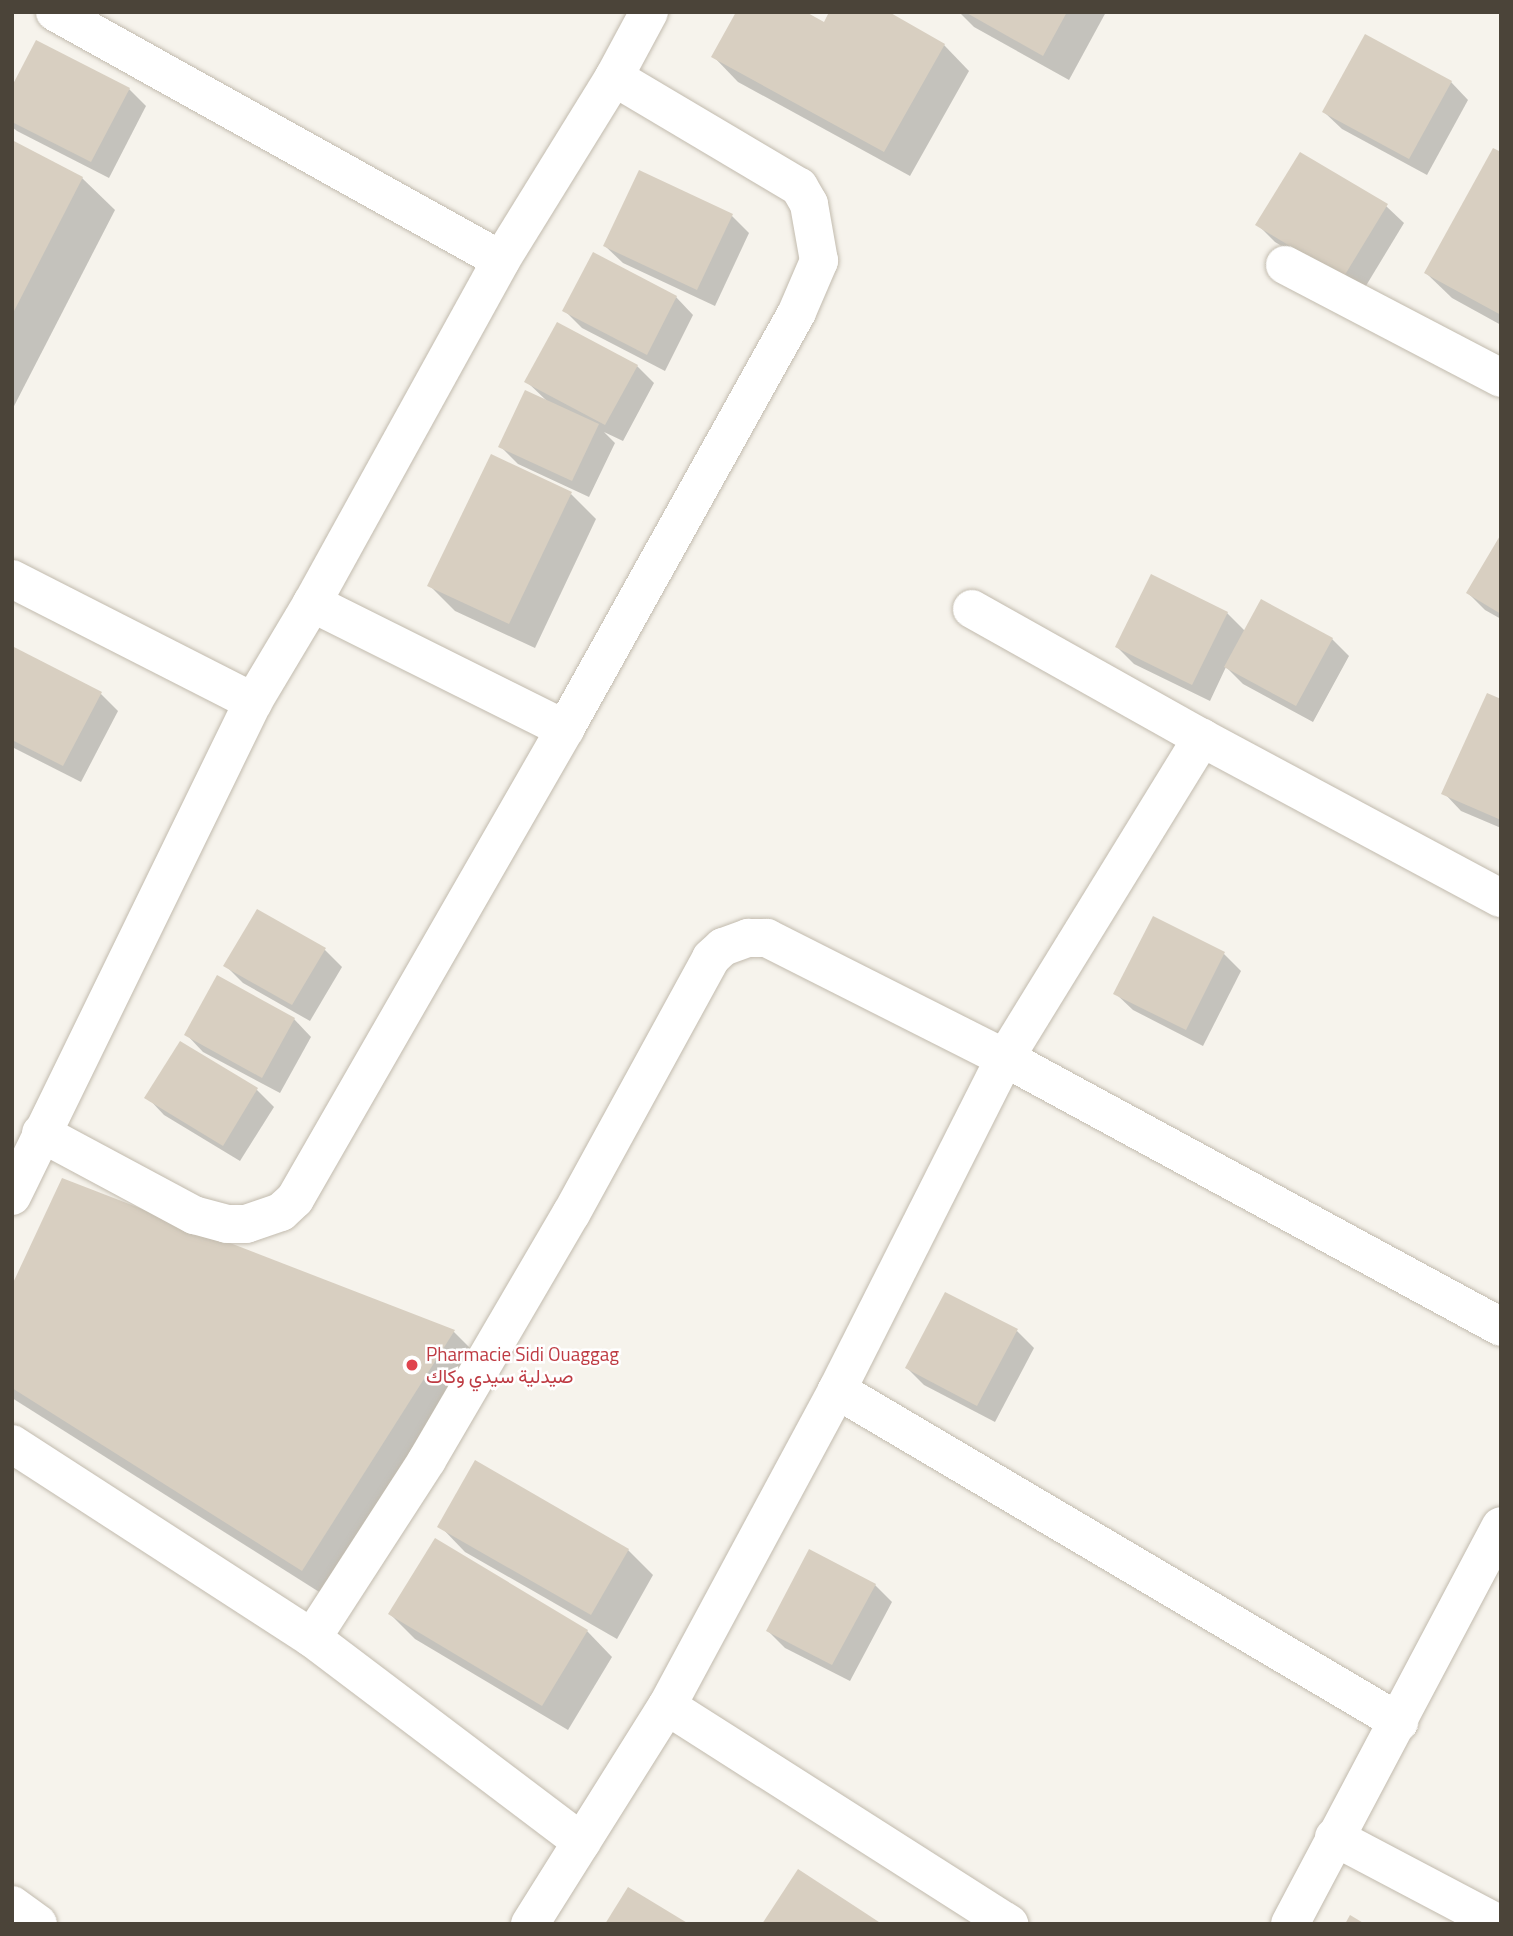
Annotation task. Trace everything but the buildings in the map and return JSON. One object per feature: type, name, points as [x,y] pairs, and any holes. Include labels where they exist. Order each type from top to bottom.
[{"type":"street","points":[[55,12],[501,260]]},
{"type":"street","points":[[12,1196],[253,702],[313,603],[501,260],[614,77],[649,12]]},
{"type":"street","points":[[41,1133],[194,1215],[227,1224],[246,1224],[281,1212],[295,1199],[565,729],[797,312],[819,261],[809,204],[799,187],[614,77]]},
{"type":"street","points":[[1285,265],[1501,379]]},
{"type":"street","points":[[12,579],[253,702]]},
{"type":"street","points":[[313,603],[565,729]]},
{"type":"street","points":[[972,609],[1501,898]]},
{"type":"street","points":[[530,1924],[667,1706],[837,1390],[1005,1058],[1202,737]]},
{"type":"street","points":[[312,1638],[427,1460],[571,1214],[711,958],[723,947],[748,938],[767,938],[1005,1058],[1501,1327]]},
{"type":"street","points":[[837,1390],[1399,1722]]},
{"type":"street","points":[[12,1444],[312,1638],[582,1842]]},
{"type":"street","points":[[1290,1924],[1501,1526]]},
{"type":"street","points":[[667,1706],[1009,1924]]},
{"type":"street","points":[[1334,1837],[1499,1924]]},
{"type":"street","points":[[12,1905],[38,1924]]},
{"type":"place","name":"Pharmacie Sidi Ouaggag صيدلية سيدي وكاك","points":[[412,1365]]}]
